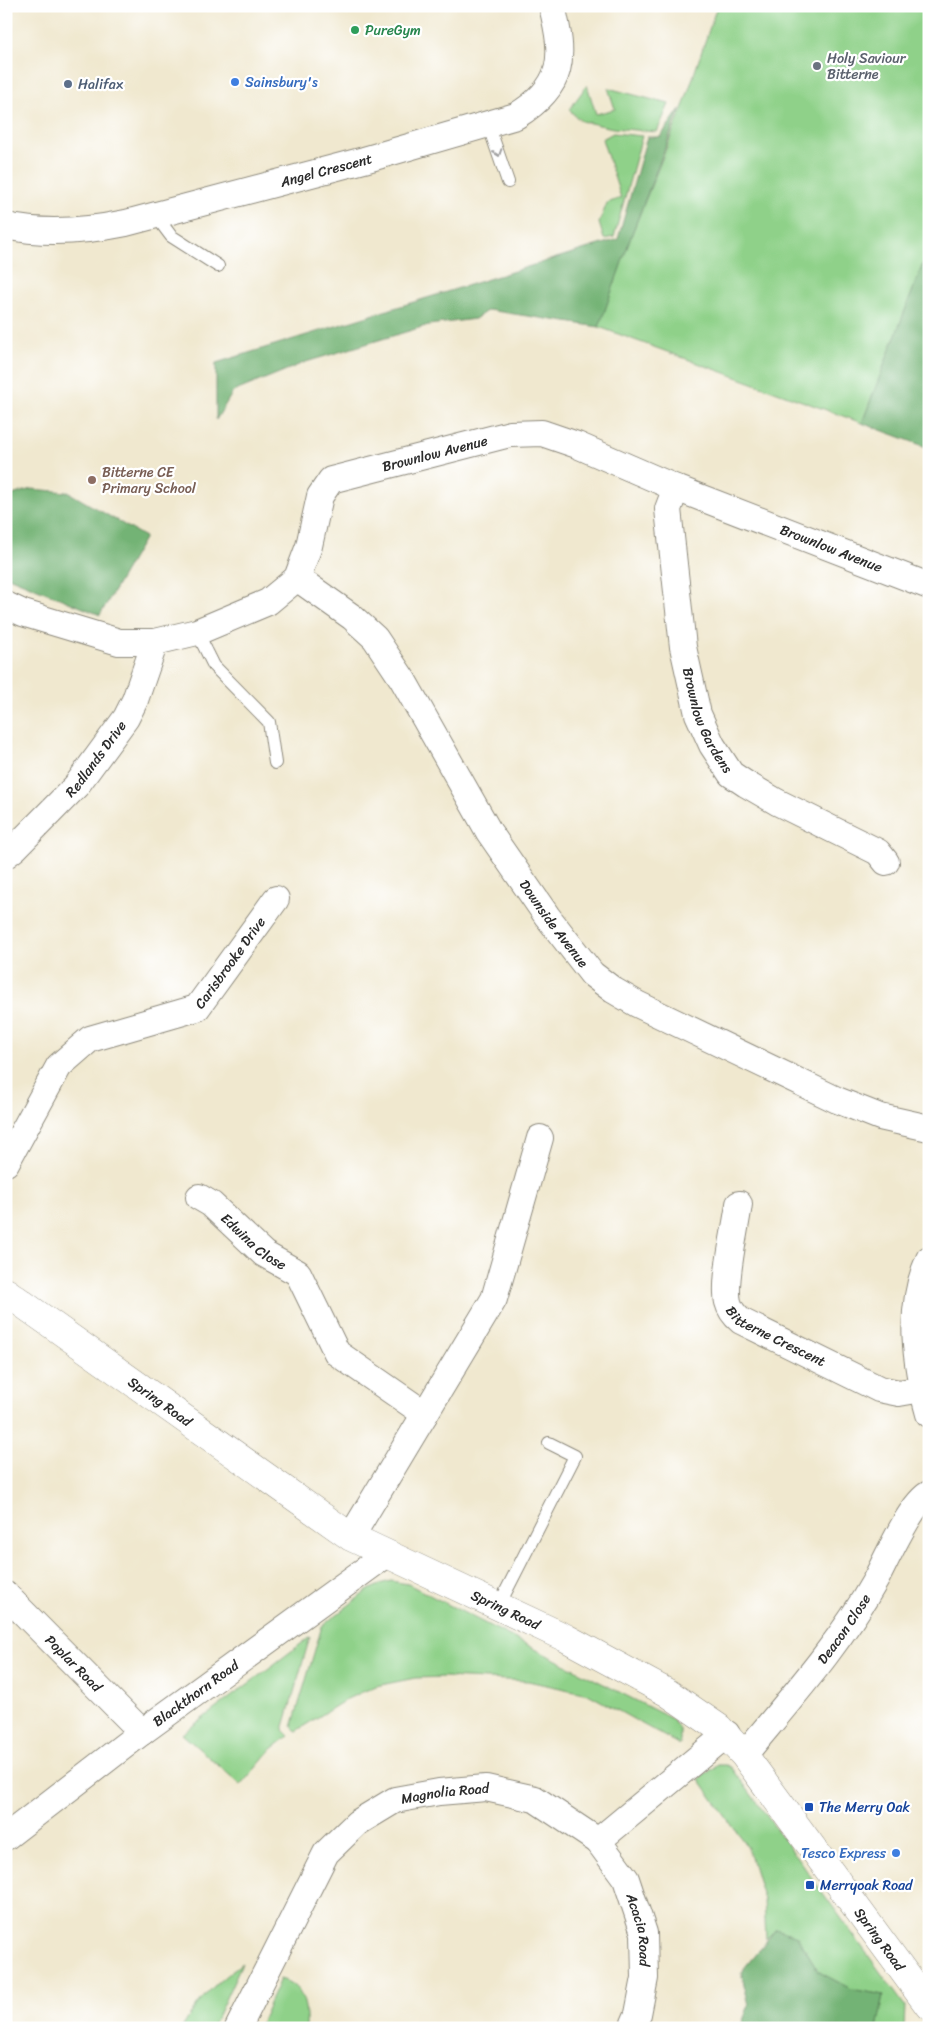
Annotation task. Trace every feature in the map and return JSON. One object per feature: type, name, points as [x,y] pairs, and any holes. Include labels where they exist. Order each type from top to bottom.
[{"type":"street","name":"Angel Crescent","points":[[6,226],[55,231],[101,228],[156,216],[364,160],[516,116],[535,104],[547,91],[555,78],[559,64],[560,47],[552,6]]},
{"type":"street","name":"Brownlow Avenue","points":[[6,605],[119,642],[155,642],[197,632],[268,602],[297,578],[309,546],[320,496],[331,480],[510,434],[542,434],[577,445],[676,488],[929,586]]},
{"type":"street","name":"Brownlow Gardens","points":[[676,488],[668,509],[683,647],[698,714],[712,745],[731,774],[777,802],[878,852],[886,862]]},
{"type":"street","name":"Downside Avenue","points":[[297,578],[352,617],[374,638],[403,680],[490,832],[547,916],[592,974],[612,990],[637,1004],[824,1094],[880,1117],[929,1128]]},
{"type":"street","name":"Redlands Drive","points":[[6,855],[76,786],[126,718],[135,700],[155,642]]},
{"type":"street","name":"Carisbrooke Drive","points":[[6,1163],[58,1066],[90,1039],[197,1008],[276,899]]},
{"type":"street","points":[[351,1537],[494,1299],[540,1138]]},
{"type":"street","name":"Edwina Close","points":[[199,1197],[211,1204],[264,1254],[298,1273],[337,1353],[425,1414]]},
{"type":"street","name":"Bitterne Crescent","points":[[739,1204],[727,1285],[728,1302],[734,1314],[741,1321],[879,1389],[899,1393],[925,1402]]},
{"type":"street","points":[[925,1402],[916,1347],[916,1313],[921,1277],[929,1260]]},
{"type":"street","name":"Spring Road","points":[[6,1292],[351,1537],[566,1638],[668,1694],[735,1745],[929,2006]]},
{"type":"street","name":"Deacon Close","points":[[735,1745],[841,1636],[875,1581],[911,1514],[929,1494]]},
{"type":"street","name":"Blackthorn Road","points":[[6,1837],[142,1732],[387,1554]]},
{"type":"street","name":"Poplar Road","points":[[6,1595],[142,1732]]},
{"type":"street","points":[[598,1841],[735,1745]]},
{"type":"street","name":"Magnolia Road","points":[[238,2028],[326,1852],[357,1823],[395,1800],[439,1792],[486,1788],[535,1799],[598,1841]]},
{"type":"street","name":"Acacia Road","points":[[598,1841],[626,1878],[644,1933],[645,1978],[638,2014],[632,2028]]},
{"type":"lane","points":[[488,124],[508,182]]},
{"type":"lane","points":[[156,216],[171,236],[218,266]]},
{"type":"lane","points":[[197,632],[214,666],[269,722],[275,763]]},
{"type":"lane","points":[[499,1605],[575,1456],[549,1443]]},
{"type":"green space","points":[[717,6],[929,6],[929,248],[862,423],[599,327],[633,231],[684,104]]},
{"type":"green space","points":[[587,85],[596,114],[615,109],[608,88],[669,104],[657,132],[613,128],[581,121],[569,110]]},
{"type":"green space","points":[[680,109],[633,231],[599,327],[488,310],[475,319],[429,325],[306,362],[233,392],[216,420],[216,363],[618,239],[647,137],[660,137]]},
{"type":"green space","points":[[613,133],[642,136],[614,237],[604,239],[599,223],[607,203],[621,198],[602,139]]},
{"type":"green space","points":[[929,248],[929,448],[862,423]]},
{"type":"green space","points":[[31,489],[68,492],[145,537],[100,615],[6,576],[6,497]]},
{"type":"green space","points":[[391,1581],[408,1584],[672,1719],[680,1730],[680,1745],[588,1694],[528,1681],[444,1677],[415,1678],[376,1686],[347,1699],[296,1731],[292,1727],[322,1626],[367,1591]]},
{"type":"green space","points":[[310,1637],[283,1730],[289,1736],[272,1749],[241,1785],[182,1734]]},
{"type":"green space","points":[[718,1765],[726,1765],[732,1768],[905,2006],[904,2028],[877,2028],[884,1995],[851,1989],[819,1972],[797,1936],[776,1929],[766,1939],[764,1900],[748,1848],[699,1779]]},
{"type":"green space","points":[[776,1929],[797,1936],[819,1972],[851,1989],[884,1995],[877,2028],[740,2028],[749,2005],[741,1972]]},
{"type":"green space","points":[[242,1963],[212,2028],[182,2028],[208,1992]]},
{"type":"green space","points":[[280,1979],[294,1986],[299,1992],[305,2005],[306,2028],[258,2028]]},
{"type":"place","name":"PureGym","points":[[355,30]]},
{"type":"place","name":"Holy Saviour Bitterne","points":[[817,66]]},
{"type":"place","name":"Sainsbury's","points":[[235,82]]},
{"type":"place","name":"Halifax","points":[[68,84]]},
{"type":"place","name":"Bitterne CE Primary School","points":[[92,480]]},
{"type":"place","name":"The Merry Oak","points":[[809,1807]]},
{"type":"place","name":"Tesco Express","points":[[896,1853]]},
{"type":"place","name":"Merryoak Road","points":[[810,1885]]}]
